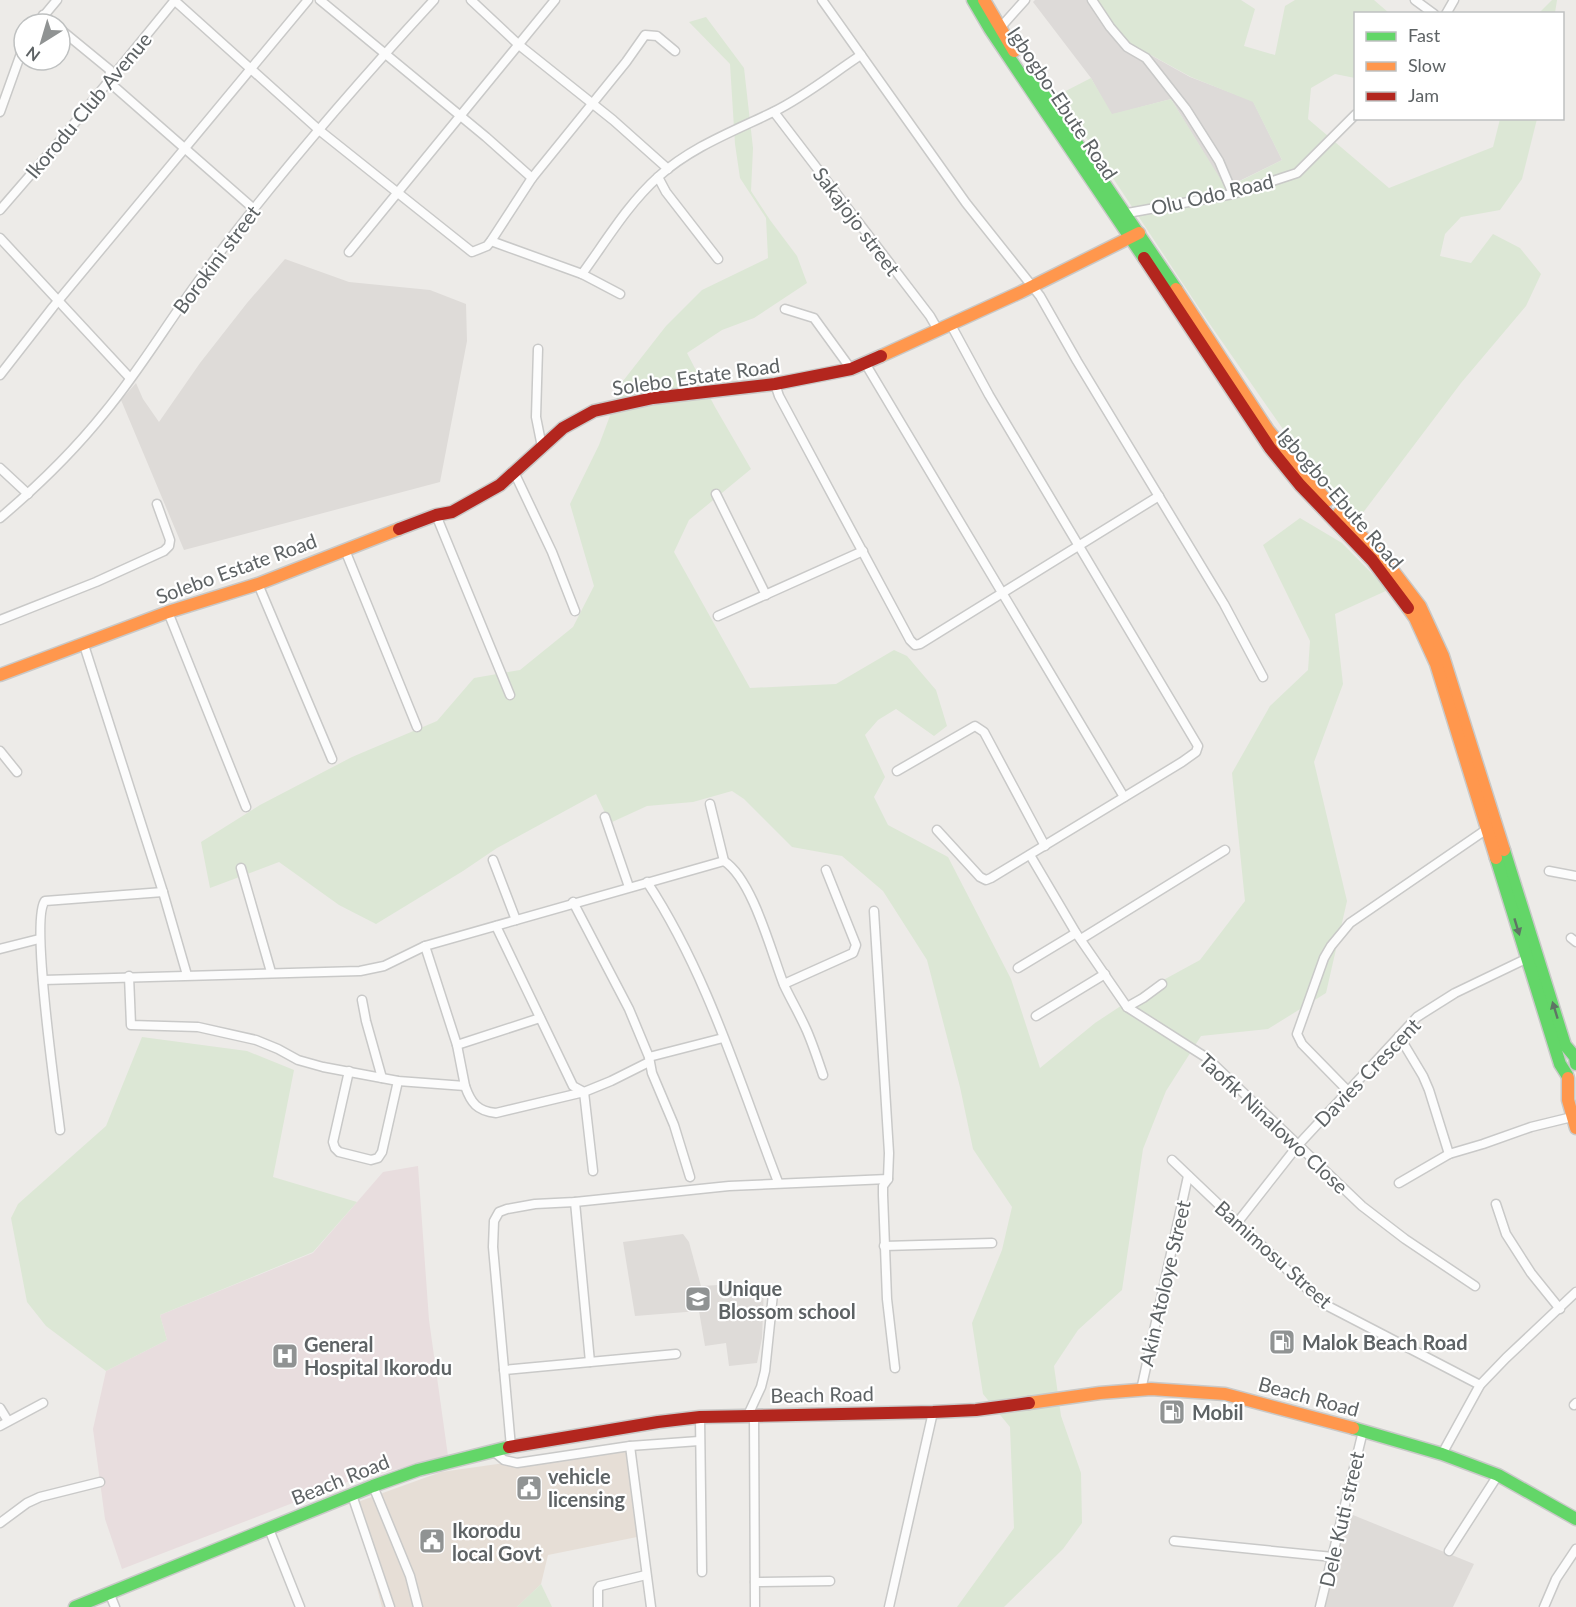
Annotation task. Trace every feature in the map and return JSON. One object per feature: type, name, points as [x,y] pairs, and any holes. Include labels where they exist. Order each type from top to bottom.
[{"type":"main road","name":"Igbogbo-Ebute Road","points":[[973,0],[990,30],[1135,235],[1268,430],[1311,484],[1384,559],[1420,606],[1443,656],[1451,680],[1532,956],[1560,1064],[1571,1078]]},
{"type":"main road","name":"Igbogbo-Ebute Road","points":[[984,0],[1121,215]]},
{"type":"main road","name":"Igbogbo-Ebute Road","points":[[1135,235],[1270,448],[1300,485],[1372,560],[1399,594],[1414,618],[1436,663],[1487,829],[1565,1045],[1575,1057],[1576,1064]]},
{"type":"main road","name":"Solebo Estate Road","points":[[0,675],[168,612],[258,584],[436,516],[452,512],[500,484],[563,428],[594,411],[653,398],[775,384],[851,369],[951,325],[1135,235]]},
{"type":"main road","points":[[1574,1122],[1568,1101],[1570,1066],[1576,1064]]},
{"type":"main road","name":"Beach Road","points":[[75,1607],[373,1486],[418,1470],[492,1450],[579,1434],[700,1417],[976,1410],[1100,1393],[1141,1390],[1196,1391],[1225,1395],[1442,1454],[1498,1475],[1576,1519]]},
{"type":"street","points":[[46,12],[57,0]]},
{"type":"street","points":[[175,0],[319,130],[472,252],[487,246],[491,241],[532,178],[626,63],[645,35],[657,36],[675,51]]},
{"type":"street","name":"Ikorodu Club Avenue","points":[[0,210],[175,0]]},
{"type":"street","points":[[0,375],[57,301],[309,0]]},
{"type":"street","points":[[320,0],[532,178]]},
{"type":"street","name":"Borokini street","points":[[0,518],[49,476],[107,410],[200,279],[254,208],[385,53],[434,0]]},
{"type":"street","points":[[471,0],[519,45],[613,120],[668,169]]},
{"type":"street","points":[[349,252],[555,0]]},
{"type":"street","points":[[822,0],[966,203],[1032,286],[1224,604],[1263,677]]},
{"type":"street","points":[[1000,28],[1025,0]]},
{"type":"street","points":[[1092,0],[1127,47],[1146,58],[1186,109],[1219,161],[1233,194]]},
{"type":"street","points":[[1415,0],[1431,12]]},
{"type":"street","points":[[72,39],[110,70],[109,82],[254,208]]},
{"type":"street","points":[[582,274],[630,208],[668,169],[715,139],[774,112],[861,55]]},
{"type":"street","points":[[0,112],[14,72]]},
{"type":"street","name":"Sakajojo street","points":[[774,112],[923,307],[938,330]]},
{"type":"street","name":"Olu Odo Road","points":[[1121,215],[1233,194],[1301,171],[1354,116]]},
{"type":"street","points":[[658,177],[666,192],[718,259]]},
{"type":"street","points":[[0,238],[130,378]]},
{"type":"street","points":[[491,241],[582,274],[620,294]]},
{"type":"street","points":[[785,309],[814,318],[851,369]]},
{"type":"street","points":[[937,830],[980,877],[986,880],[992,879],[1196,753],[1198,746],[989,395],[951,325]]},
{"type":"street","points":[[537,349],[536,417],[542,447]]},
{"type":"street","points":[[866,363],[1124,797]]},
{"type":"street","points":[[775,384],[779,396],[910,640],[915,645],[1079,547],[1159,496]]},
{"type":"street","points":[[0,468],[28,494]]},
{"type":"street","points":[[514,472],[552,552],[575,611]]},
{"type":"street","points":[[716,494],[766,595]]},
{"type":"street","points":[[0,620],[96,582],[164,551],[169,546],[170,540],[157,504]]},
{"type":"street","points":[[436,516],[510,694]]},
{"type":"street","points":[[345,550],[417,727]]},
{"type":"street","points":[[718,616],[863,551]]},
{"type":"street","points":[[258,584],[332,759]]},
{"type":"street","points":[[168,612],[246,807]]},
{"type":"street","points":[[84,645],[163,892],[187,975]]},
{"type":"street","points":[[897,771],[975,726],[984,732],[1045,846]]},
{"type":"street","points":[[0,751],[17,772]]},
{"type":"street","points":[[710,804],[724,861],[732,867],[741,880],[768,937],[784,984],[808,1033],[823,1075]]},
{"type":"street","points":[[605,818],[629,887]]},
{"type":"street","points":[[1348,1090],[1302,1044],[1297,1034],[1330,946],[1350,923],[1487,829]]},
{"type":"street","points":[[1018,968],[1079,936],[1225,850]]},
{"type":"street","name":"Taofik Ninalowo Close","points":[[1030,855],[1079,936],[1127,1007],[1208,1058],[1383,1224],[1475,1286]]},
{"type":"street","points":[[493,860],[516,920]]},
{"type":"street","points":[[43,980],[366,969],[384,966],[425,946],[573,902],[724,861]]},
{"type":"street","points":[[241,868],[271,972]]},
{"type":"street","points":[[784,984],[853,953],[856,949],[826,870]]},
{"type":"street","points":[[1549,871],[1576,876]]},
{"type":"street","points":[[647,882],[668,914],[691,959],[778,1182]]},
{"type":"street","points":[[60,1130],[39,939],[41,906],[45,901],[163,892]]},
{"type":"street","points":[[573,902],[626,1001],[674,1125],[690,1177]]},
{"type":"street","points":[[874,911],[889,1153],[888,1179],[883,1186],[887,1299],[895,1368]]},
{"type":"street","points":[[496,926],[573,1086],[584,1092]]},
{"type":"street","points":[[0,949],[39,939]]},
{"type":"street","points":[[425,946],[457,1045],[465,1086],[471,1102],[486,1112],[496,1113],[584,1092],[649,1059],[723,1038]]},
{"type":"street","name":"Davies Crescent","points":[[1237,1223],[1299,1144],[1417,1017],[1455,993],[1532,956]]},
{"type":"street","points":[[1036,1016],[1105,974]]},
{"type":"street","points":[[129,976],[131,1024],[198,1027],[256,1040],[298,1060],[323,1067],[398,1081],[465,1086]]},
{"type":"street","points":[[1127,1007],[1162,984]]},
{"type":"street","points":[[362,1000],[382,1078]]},
{"type":"street","points":[[457,1045],[540,1018]]},
{"type":"street","points":[[1399,1036],[1429,1090],[1449,1154]]},
{"type":"street","points":[[349,1071],[333,1142],[339,1152],[371,1161],[378,1158],[382,1152],[398,1081]]},
{"type":"street","points":[[584,1092],[592,1171]]},
{"type":"street","points":[[1399,1183],[1449,1154],[1531,1127],[1574,1122]]},
{"type":"street","name":"Bamimosu Street","points":[[1172,1160],[1322,1303],[1480,1385]]},
{"type":"street","name":"Akin Atoloye Street","points":[[1141,1390],[1188,1176]]},
{"type":"street","points":[[511,1447],[493,1247],[494,1221],[499,1212],[535,1204],[575,1203],[778,1182],[888,1179]]},
{"type":"street","points":[[575,1203],[590,1362]]},
{"type":"street","points":[[1496,1204],[1506,1234],[1531,1273],[1560,1309]]},
{"type":"street","points":[[885,1246],[992,1243]]},
{"type":"street","points":[[1442,1454],[1480,1385],[1576,1292]]},
{"type":"street","points":[[755,1607],[751,1415],[765,1371],[773,1294]]},
{"type":"street","points":[[504,1370],[676,1354]]},
{"type":"street","points":[[0,1408],[4,1424],[43,1403]]},
{"type":"street","points":[[889,1607],[933,1412]]},
{"type":"street","points":[[700,1417],[702,1572]]},
{"type":"street","name":"Dele Kuti street","points":[[1320,1607],[1345,1496],[1363,1431]]},
{"type":"street","points":[[492,1450],[504,1460],[517,1463],[630,1446],[699,1441]]},
{"type":"street","points":[[630,1446],[651,1607]]},
{"type":"street","points":[[1449,1551],[1498,1475]]},
{"type":"street","points":[[0,1523],[27,1503],[40,1497],[100,1482]]},
{"type":"street","points":[[373,1486],[410,1575],[418,1607]]},
{"type":"street","points":[[352,1495],[390,1607]]},
{"type":"street","points":[[269,1529],[300,1607]]},
{"type":"street","points":[[1174,1540],[1333,1557]]},
{"type":"street","points":[[1544,1607],[1556,1579],[1576,1549]]},
{"type":"street","points":[[598,1607],[600,1586],[646,1575]]},
{"type":"street","points":[[755,1582],[830,1581]]},
{"type":"street","points":[[109,1592],[115,1607]]},
{"type":"shaded area","points":[[1035,0],[1098,0],[1120,38],[1190,77],[1253,101],[1282,160],[1225,188],[1171,99],[1111,115],[1091,78],[1033,2]]},
{"type":"shaded area","points":[[285,259],[349,282],[430,290],[466,304],[467,341],[440,482],[184,550],[121,400],[136,383],[143,399],[159,422],[200,363]]},
{"type":"shaded area","name":"General Hospital Ikorodu","points":[[418,1166],[429,1320],[448,1456],[347,1482],[122,1569],[105,1519],[93,1429],[106,1371],[167,1340],[160,1315],[313,1253],[383,1172]]},
{"type":"shaded area","name":"Unique Blossom school","points":[[683,1234],[689,1242],[701,1286],[753,1283],[764,1287],[762,1338],[757,1363],[729,1366],[726,1343],[705,1346],[699,1311],[635,1316],[623,1242]]},
{"type":"shaded area","points":[[626,1446],[637,1537],[548,1555],[541,1584],[517,1607],[382,1607],[355,1503],[441,1472]]},
{"type":"shaded area","points":[[1348,1513],[1474,1564],[1453,1607],[1324,1607]]},
{"type":"green space","points":[[1098,0],[1241,0],[1255,9],[1244,46],[1275,55],[1285,6],[1295,0],[1374,0],[1388,12],[1354,12],[1354,78],[1335,74],[1311,88],[1308,119],[1389,188],[1493,147],[1500,120],[1537,120],[1522,179],[1500,210],[1461,217],[1445,234],[1440,256],[1471,263],[1493,234],[1520,248],[1541,274],[1526,306],[1461,383],[1362,514],[1353,510],[1303,458],[1207,320],[1058,95],[1091,78],[1112,114],[1171,99],[1226,188],[1282,160],[1253,102],[1191,77],[1120,38]]},
{"type":"green space","points":[[1552,0],[1557,0],[1555,12],[1540,12]]},
{"type":"green space","points":[[706,17],[744,68],[753,148],[751,191],[797,256],[807,283],[754,318],[722,330],[687,353],[751,469],[689,520],[674,552],[750,688],[836,684],[894,650],[907,656],[936,690],[947,726],[934,736],[896,709],[878,720],[865,735],[885,777],[874,797],[888,825],[948,857],[1011,979],[1040,1068],[1095,1023],[1145,990],[1200,960],[1245,901],[1232,773],[1270,706],[1308,670],[1310,641],[1263,545],[1300,518],[1342,543],[1388,590],[1335,614],[1343,684],[1314,762],[1347,901],[1326,993],[1268,1029],[1201,1036],[1166,1091],[1143,1149],[1122,1290],[1078,1330],[1054,1366],[1061,1416],[1081,1473],[1082,1523],[1063,1549],[1004,1607],[957,1607],[1014,1528],[1010,1427],[983,1394],[972,1323],[1002,1250],[1012,1207],[973,1149],[960,1087],[927,960],[883,891],[842,856],[792,847],[744,799],[732,791],[693,802],[647,806],[610,823],[596,794],[497,848],[376,924],[339,905],[279,862],[210,888],[201,842],[260,805],[352,757],[437,721],[474,678],[520,670],[573,627],[594,586],[570,504],[599,445],[623,381],[666,326],[702,290],[768,258],[766,218],[740,178],[735,144],[730,64],[689,22]]},
{"type":"green space","points":[[142,1037],[247,1051],[294,1070],[273,1177],[357,1202],[313,1252],[160,1315],[167,1340],[106,1371],[46,1326],[27,1302],[11,1218],[18,1204],[106,1126]]},
{"type":"green space","points":[[541,1584],[552,1607],[517,1607]]},
{"type":"traffic: fast","points":[[973,0],[990,29],[1144,258]]},
{"type":"traffic: fast","points":[[1029,73],[1176,289]]},
{"type":"traffic: fast","points":[[1504,850],[1565,1045],[1575,1057],[1576,1064]]},
{"type":"traffic: fast","points":[[1496,858],[1560,1064],[1567,1075]]},
{"type":"traffic: fast","points":[[1353,1428],[1442,1454],[1498,1475],[1576,1519]]},
{"type":"traffic: fast","points":[[75,1607],[373,1486],[418,1470],[509,1447]]},
{"type":"traffic: slow","points":[[984,0],[1014,51]]},
{"type":"traffic: slow","points":[[881,356],[1021,292],[1139,233]]},
{"type":"traffic: slow","points":[[1176,289],[1268,430],[1327,501]]},
{"type":"traffic: slow","points":[[1339,513],[1384,559],[1420,606],[1443,656],[1504,850]]},
{"type":"traffic: slow","points":[[0,675],[168,612],[258,584],[399,529]]},
{"type":"traffic: slow","points":[[1408,608],[1436,664],[1496,858]]},
{"type":"traffic: slow","points":[[1568,1078],[1568,1100],[1576,1128]]},
{"type":"traffic: slow","points":[[1029,1403],[1100,1393],[1151,1389],[1225,1394],[1353,1428]]},
{"type":"traffic: jam","points":[[1144,258],[1270,448],[1300,485],[1372,560],[1408,608]]},
{"type":"traffic: jam","points":[[399,529],[436,515],[452,512],[500,485],[563,428],[594,411],[653,398],[775,384],[851,369],[881,356]]},
{"type":"traffic: jam","points":[[509,1447],[700,1417],[933,1412],[976,1410],[1029,1403]]},
{"type":"place","name":"Unique Blossom school","points":[[698,1299]]},
{"type":"place","name":"Malok Beach Road","points":[[1282,1342]]},
{"type":"place","name":"General Hospital Ikorodu","points":[[285,1356]]},
{"type":"place","name":"Mobil","points":[[1172,1412]]},
{"type":"place","name":"vehicle licensing","points":[[529,1488]]},
{"type":"place","name":"Ikorodu local Govt","points":[[432,1541]]}]
